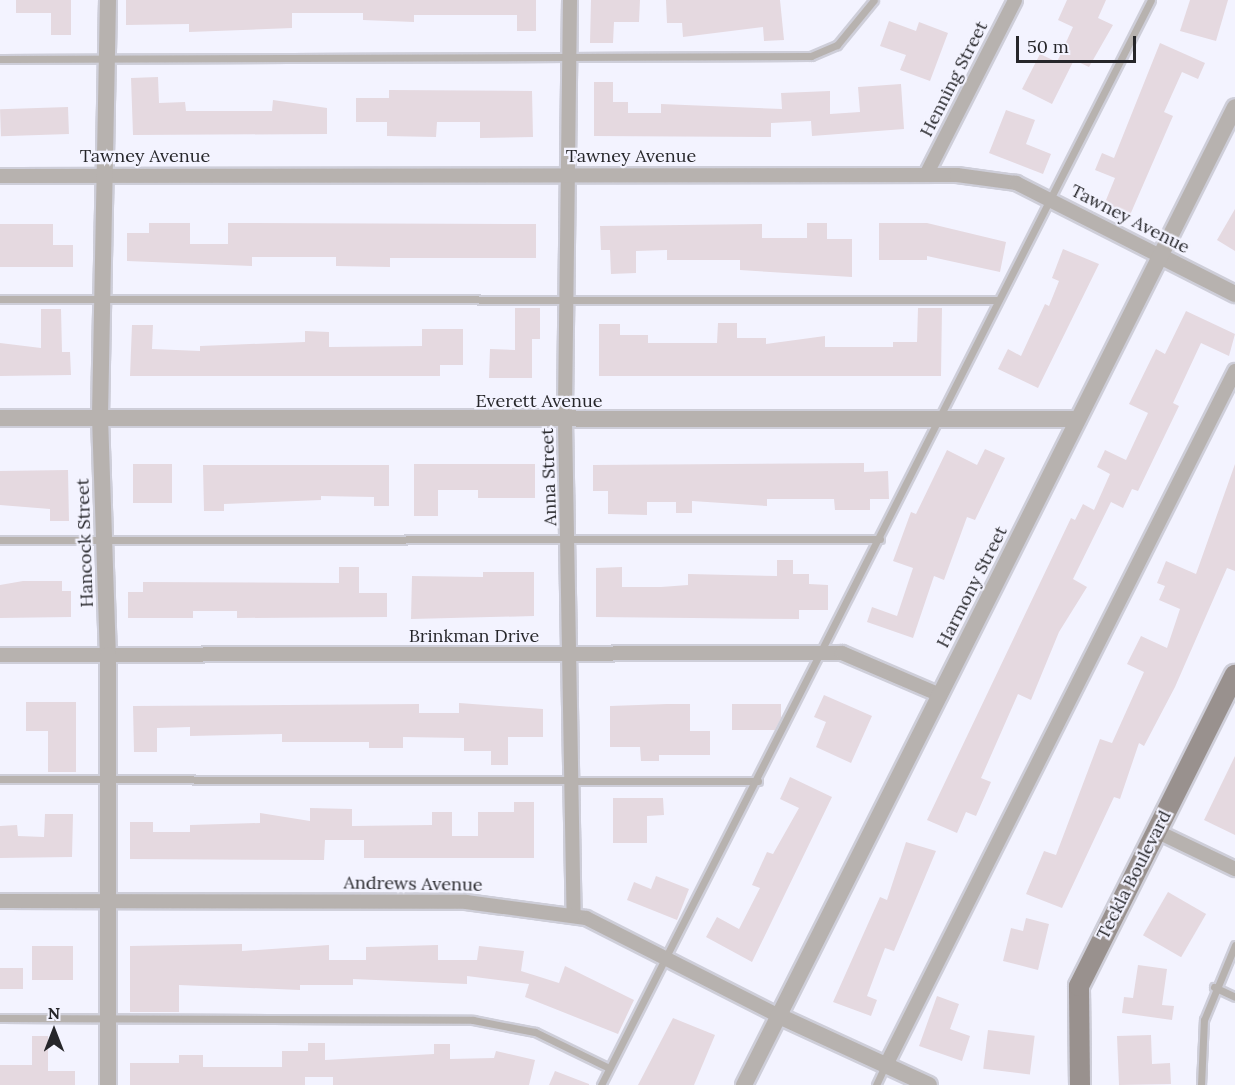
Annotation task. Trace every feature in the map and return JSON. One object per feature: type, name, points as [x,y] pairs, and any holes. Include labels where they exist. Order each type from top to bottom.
[{"type":"main road","name":"Teckla Boulevard","points":[[1080,1085],[1078,986],[1235,675]]},
{"type":"street","name":"Hancock Street","points":[[108,0],[108,176],[100,417],[108,654],[108,1085]]},
{"type":"street","name":"Anna Street","points":[[570,0],[571,175],[565,420],[573,653],[574,916]]},
{"type":"street","name":"Henning Street","points":[[926,175],[1015,0]]},
{"type":"street","name":"Harmony Street","points":[[744,1085],[1235,107]]},
{"type":"street","name":"Tawney Avenue","points":[[0,176],[926,175],[1016,183],[1235,294]]},
{"type":"street","points":[[886,1065],[1235,371]]},
{"type":"street","name":"Everett Avenue","points":[[0,418],[1078,419]]},
{"type":"street","name":"Brinkman Drive","points":[[0,655],[842,653],[940,695]]},
{"type":"street","points":[[1156,831],[1235,868]]},
{"type":"street","name":"Andrews Avenue","points":[[0,901],[466,902],[574,916],[779,1016],[929,1085]]},
{"type":"lane","points":[[0,59],[811,56],[837,45],[874,0]]},
{"type":"lane","points":[[601,1085],[668,960],[998,300],[1151,0]]},
{"type":"lane","points":[[0,299],[998,300]]},
{"type":"lane","points":[[0,540],[104,542],[569,537],[880,539]]},
{"type":"lane","points":[[0,779],[758,781]]},
{"type":"lane","points":[[1201,1085],[1204,1020],[1214,987],[1235,945]]},
{"type":"lane","points":[[1214,987],[1235,997]]},
{"type":"lane","points":[[0,1018],[473,1020],[535,1032],[609,1068]]},
{"type":"lane","points":[[876,1085],[886,1065]]},
{"type":"building","points":[[16,0],[71,0],[71,35],[51,35],[51,13],[16,13]]},
{"type":"building","points":[[126,0],[536,0],[536,31],[517,31],[517,15],[414,15],[414,22],[363,20],[363,13],[292,13],[292,28],[189,32],[189,24],[126,25]]},
{"type":"building","points":[[591,0],[640,0],[639,22],[614,22],[613,43],[590,43]]},
{"type":"building","points":[[666,0],[780,0],[784,40],[764,41],[763,27],[683,37],[682,23],[667,23]]},
{"type":"building","points":[[1067,0],[1106,0],[1098,18],[1113,25],[1089,67],[1074,60],[1052,104],[1022,89],[1040,54],[1057,62],[1073,27],[1058,20]]},
{"type":"building","points":[[1190,0],[1228,0],[1216,41],[1180,31]]},
{"type":"building","points":[[889,21],[916,31],[919,22],[948,33],[930,81],[900,70],[906,55],[880,46]]},
{"type":"building","points":[[1160,43],[1205,63],[1198,79],[1182,72],[1164,112],[1173,116],[1130,215],[1104,205],[1115,178],[1095,170],[1102,153],[1114,158]]},
{"type":"building","points":[[158,77],[159,103],[185,102],[186,111],[272,111],[273,100],[327,108],[327,134],[133,135],[131,78]]},
{"type":"building","points":[[594,82],[613,82],[613,102],[628,102],[628,113],[661,113],[661,104],[782,109],[781,93],[830,91],[830,114],[860,112],[858,87],[901,84],[904,129],[812,136],[811,121],[771,123],[771,137],[594,136]]},
{"type":"building","points":[[389,90],[532,91],[533,137],[480,138],[480,122],[437,122],[436,137],[387,136],[387,122],[356,122],[356,98],[389,98]]},
{"type":"building","points":[[68,107],[69,134],[1,136],[0,109]]},
{"type":"building","points":[[1006,110],[1035,120],[1026,144],[1051,154],[1043,174],[989,153]]},
{"type":"building","points":[[1235,209],[1235,251],[1217,240]]},
{"type":"building","points":[[149,223],[190,223],[190,244],[228,244],[228,223],[536,224],[536,258],[390,258],[390,267],[336,266],[336,257],[252,257],[252,266],[127,261],[127,233],[149,233]]},
{"type":"building","points":[[807,223],[827,223],[827,239],[852,239],[852,277],[740,270],[740,260],[667,260],[667,250],[636,251],[636,273],[611,274],[610,250],[601,250],[600,226],[762,224],[762,238],[807,238]]},
{"type":"building","points":[[879,223],[927,223],[1006,242],[1000,272],[927,256],[927,260],[879,260]]},
{"type":"building","points":[[0,224],[53,224],[53,245],[73,245],[73,267],[0,267]]},
{"type":"building","points":[[1063,249],[1099,264],[1038,388],[998,369],[1008,349],[1021,356],[1045,304],[1049,306],[1059,281],[1052,278]]},
{"type":"building","points":[[515,308],[540,308],[540,339],[532,339],[532,378],[489,378],[490,349],[515,350]]},
{"type":"building","points":[[918,308],[942,308],[941,376],[599,376],[599,324],[620,324],[620,335],[648,335],[648,343],[717,343],[718,323],[737,323],[737,338],[766,338],[766,344],[825,336],[825,347],[893,347],[893,342],[917,342]]},
{"type":"building","points":[[41,309],[61,309],[62,352],[70,352],[71,375],[0,376],[0,343],[41,348]]},
{"type":"building","points":[[1186,311],[1235,334],[1229,356],[1201,343],[1173,403],[1179,406],[1138,491],[1132,489],[1123,508],[1111,502],[1073,579],[1087,587],[1059,632],[1031,700],[1018,694],[981,778],[991,782],[976,816],[966,812],[957,833],[927,820],[1071,518],[1075,520],[1083,504],[1094,510],[1110,474],[1097,467],[1105,450],[1126,460],[1148,413],[1129,404],[1156,349],[1165,354]]},
{"type":"building","points":[[132,325],[153,325],[152,349],[200,351],[200,346],[305,342],[305,331],[329,332],[329,347],[422,346],[422,329],[463,329],[463,365],[440,365],[440,376],[130,376]]},
{"type":"building","points":[[985,449],[1005,458],[975,520],[967,517],[944,580],[934,576],[913,638],[867,622],[872,607],[897,616],[913,568],[893,561],[911,512],[916,514],[947,450],[977,465]]},
{"type":"building","points":[[864,463],[864,472],[888,471],[889,499],[870,499],[870,510],[835,510],[834,499],[767,499],[767,506],[692,501],[692,513],[676,513],[676,502],[647,502],[647,515],[608,514],[608,491],[593,491],[593,465]]},
{"type":"building","points":[[133,464],[172,464],[172,503],[133,503]]},
{"type":"building","points":[[414,464],[535,464],[535,498],[478,498],[478,490],[438,490],[438,516],[414,516]]},
{"type":"building","points":[[1235,464],[1235,571],[1227,568],[1175,687],[1144,746],[1139,743],[1120,799],[1114,797],[1062,908],[1026,894],[1044,851],[1056,855],[1100,739],[1112,743],[1144,672],[1127,664],[1141,636],[1167,648],[1180,609],[1159,600],[1165,586],[1157,583],[1166,561],[1196,574]]},
{"type":"building","points":[[203,465],[389,465],[389,506],[374,506],[374,497],[321,496],[321,500],[224,504],[224,511],[204,511]]},
{"type":"building","points":[[68,470],[69,521],[50,521],[50,509],[0,505],[0,471]]},
{"type":"building","points":[[777,560],[793,560],[793,574],[809,574],[809,584],[828,585],[828,610],[799,610],[799,619],[596,617],[596,568],[622,567],[622,587],[661,587],[688,585],[688,574],[777,576]]},
{"type":"building","points":[[339,567],[359,567],[359,593],[387,593],[387,617],[237,618],[237,611],[193,611],[193,618],[128,618],[128,592],[143,592],[143,582],[339,583]]},
{"type":"building","points":[[483,572],[534,572],[534,616],[411,619],[412,576],[483,577]]},
{"type":"building","points":[[23,581],[62,581],[62,591],[71,591],[71,617],[0,618],[0,585]]},
{"type":"building","points":[[824,695],[872,716],[851,763],[816,747],[826,722],[814,717]]},
{"type":"building","points":[[26,702],[76,702],[76,772],[48,772],[48,731],[26,731]]},
{"type":"building","points":[[459,703],[543,709],[543,737],[508,737],[508,765],[491,765],[491,751],[464,751],[464,738],[403,737],[403,748],[369,748],[369,742],[282,742],[282,734],[190,736],[190,727],[157,728],[157,752],[134,752],[133,706],[419,704],[419,713],[459,713]]},
{"type":"building","points":[[690,704],[690,731],[710,731],[710,755],[659,755],[659,761],[641,761],[640,747],[610,747],[610,706]]},
{"type":"building","points":[[732,704],[781,704],[781,718],[775,730],[732,730]]},
{"type":"building","points":[[1235,756],[1235,835],[1204,820]]},
{"type":"building","points":[[790,777],[832,797],[752,962],[706,937],[717,917],[739,929],[760,888],[752,885],[767,852],[773,854],[799,808],[780,799]]},
{"type":"building","points":[[613,798],[663,798],[664,815],[647,816],[647,843],[613,843]]},
{"type":"building","points":[[514,802],[534,802],[534,858],[364,858],[364,840],[325,840],[324,860],[130,859],[130,822],[153,822],[153,832],[190,832],[190,825],[260,823],[260,813],[310,821],[310,808],[352,809],[352,826],[432,825],[432,812],[452,812],[452,836],[478,836],[478,812],[514,812]]},
{"type":"building","points":[[45,814],[73,814],[72,857],[0,858],[0,826],[17,825],[18,836],[44,837]]},
{"type":"building","points":[[906,842],[936,851],[894,951],[885,948],[867,996],[877,1000],[871,1016],[833,1002],[880,897],[887,900]]},
{"type":"building","points":[[656,876],[689,889],[677,920],[627,900],[634,882],[651,889]]},
{"type":"building","points":[[1168,892],[1206,914],[1181,957],[1143,935]]},
{"type":"building","points":[[1026,918],[1049,924],[1038,970],[1003,961],[1011,928],[1023,931]]},
{"type":"building","points":[[242,944],[242,951],[329,945],[329,960],[366,960],[366,947],[438,945],[438,960],[477,960],[479,946],[524,951],[521,971],[559,983],[565,966],[634,1000],[618,1034],[525,997],[529,984],[467,976],[467,984],[353,979],[353,985],[300,985],[300,990],[179,985],[179,1012],[130,1012],[130,946]]},
{"type":"building","points":[[32,946],[73,946],[73,980],[32,980]]},
{"type":"building","points":[[1138,965],[1167,969],[1162,1005],[1174,1006],[1172,1020],[1122,1013],[1124,997],[1133,998]]},
{"type":"building","points":[[0,968],[23,968],[23,989],[0,989]]},
{"type":"building","points":[[937,996],[959,1004],[950,1029],[970,1036],[962,1061],[919,1046]]},
{"type":"building","points":[[673,1018],[715,1035],[694,1085],[638,1085]]},
{"type":"building","points":[[988,1030],[1035,1036],[1030,1074],[983,1069]]},
{"type":"building","points":[[1151,1035],[1152,1064],[1170,1063],[1171,1084],[1119,1085],[1117,1036]]},
{"type":"building","points":[[32,1036],[48,1036],[48,1071],[75,1071],[75,1085],[0,1085],[0,1065],[32,1065]]},
{"type":"building","points":[[308,1043],[325,1043],[325,1060],[434,1054],[434,1044],[450,1044],[450,1059],[494,1058],[496,1051],[535,1060],[529,1085],[333,1085],[333,1077],[305,1077],[305,1085],[130,1085],[130,1063],[179,1063],[179,1055],[203,1055],[203,1067],[282,1067],[282,1051],[308,1051]]},
{"type":"building","points":[[555,1071],[589,1084],[589,1085],[549,1085]]}]
